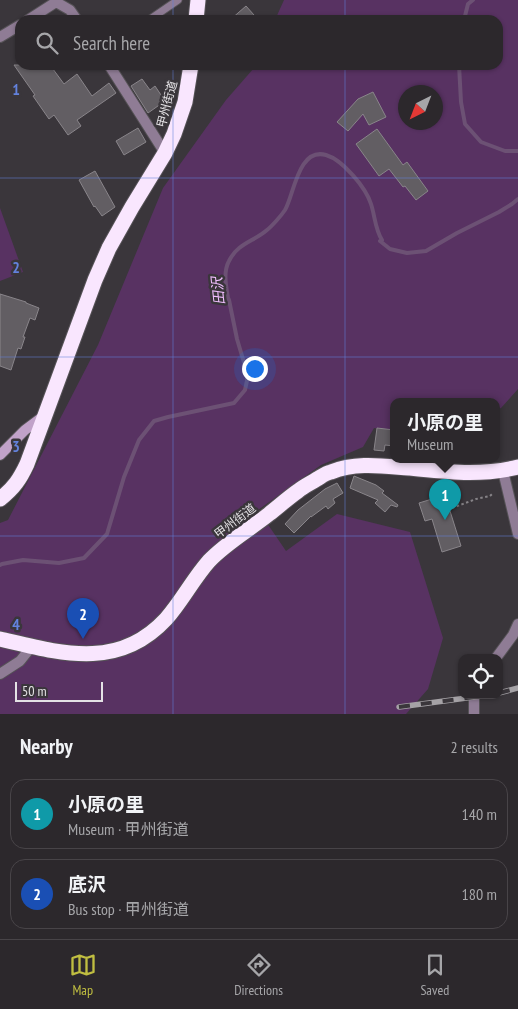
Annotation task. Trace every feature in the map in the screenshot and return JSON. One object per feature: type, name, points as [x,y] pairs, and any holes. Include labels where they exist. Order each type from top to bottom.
[{"type":"highway","points":[[196,15],[198,0]]},
{"type":"highway","name":"甲州街道","points":[[0,499],[19,480],[27,464],[95,280],[109,248],[165,153],[174,134],[185,102],[190,70]]},
{"type":"highway","name":"甲州街道","points":[[0,639],[87,655],[110,652],[131,646],[143,640],[167,617],[209,562],[222,549],[262,520],[298,490],[329,472],[351,466],[370,464],[456,473],[503,471],[518,466]]},
{"type":"main road","points":[[0,455],[25,430],[46,414]]},
{"type":"street","points":[[36,15],[56,2],[69,5]]},
{"type":"street","points":[[0,37],[15,28]]},
{"type":"street","points":[[112,70],[165,153]]},
{"type":"street","points":[[503,471],[518,534]]},
{"type":"street","points":[[499,654],[513,635],[518,624]]},
{"type":"street","points":[[0,674],[20,661],[28,645]]},
{"type":"street","points":[[474,699],[474,714]]},
{"type":"lane","points":[[156,15],[178,0]]},
{"type":"path","points":[[452,508],[490,496],[493,492]]},
{"type":"shaded area","points":[[284,0],[518,0],[518,389],[500,408],[500,398],[390,398],[390,430],[374,428],[363,447],[321,465],[258,510],[286,551],[337,514],[410,532],[443,638],[428,689],[406,714],[0,714],[0,523],[8,520],[98,345],[163,188],[226,100],[252,70],[503,70],[503,15],[277,15]]},
{"type":"shaded area","points":[[0,208],[23,272],[0,281]]},
{"type":"building","points":[[246,6],[254,15],[236,15]]},
{"type":"building","points":[[18,70],[54,70],[64,84],[77,74],[92,96],[109,83],[116,93],[77,120],[81,126],[68,135],[54,115],[49,119],[33,96],[35,95]]},
{"type":"building","points":[[142,79],[150,90],[155,86],[165,101],[148,113],[131,86]]},
{"type":"building","points":[[373,92],[386,117],[369,125],[363,114],[348,131],[337,122],[358,99]]},
{"type":"building","points":[[138,128],[146,142],[124,155],[116,141]]},
{"type":"building","points":[[377,129],[403,165],[407,162],[428,191],[416,200],[389,169],[379,176],[356,144]]},
{"type":"building","points":[[95,171],[115,207],[102,216],[94,207],[79,180]]},
{"type":"building","points":[[0,294],[39,308],[35,320],[30,318],[21,349],[18,348],[11,370],[0,366]]},
{"type":"building","points":[[377,428],[390,430],[390,446],[385,445],[384,451],[374,450]]},
{"type":"building","points":[[354,476],[376,485],[384,491],[382,493],[398,505],[397,507],[391,505],[385,512],[375,503],[378,500],[350,488]]},
{"type":"building","points":[[337,483],[343,493],[333,499],[335,503],[328,509],[326,506],[311,516],[294,533],[285,524],[298,510],[325,489]]},
{"type":"building","points":[[445,495],[461,546],[442,552],[432,519],[425,521],[419,503]]},
{"type":"waterway","name":"田沢","points":[[465,15],[468,4],[473,0]]},
{"type":"waterway","name":"田沢","points":[[459,70],[461,102],[465,124],[481,142],[505,151],[518,151]]},
{"type":"waterway","name":"田沢","points":[[0,565],[23,560],[59,563],[84,558],[107,534],[124,477],[139,440],[154,421],[234,403],[245,390],[248,376],[228,298],[227,265],[241,246],[267,230],[285,210],[298,174],[309,158],[317,154],[326,155],[346,168],[359,183],[368,198],[382,240],[380,241],[390,249],[407,253],[426,251],[499,212],[518,199]]},
{"type":"railway","points":[[503,692],[518,688]]},
{"type":"railway","points":[[399,707],[459,699]]},
{"type":"place","name":"小原の里","points":[[445,520]]},
{"type":"place","name":"底沢","points":[[83,639]]}]
